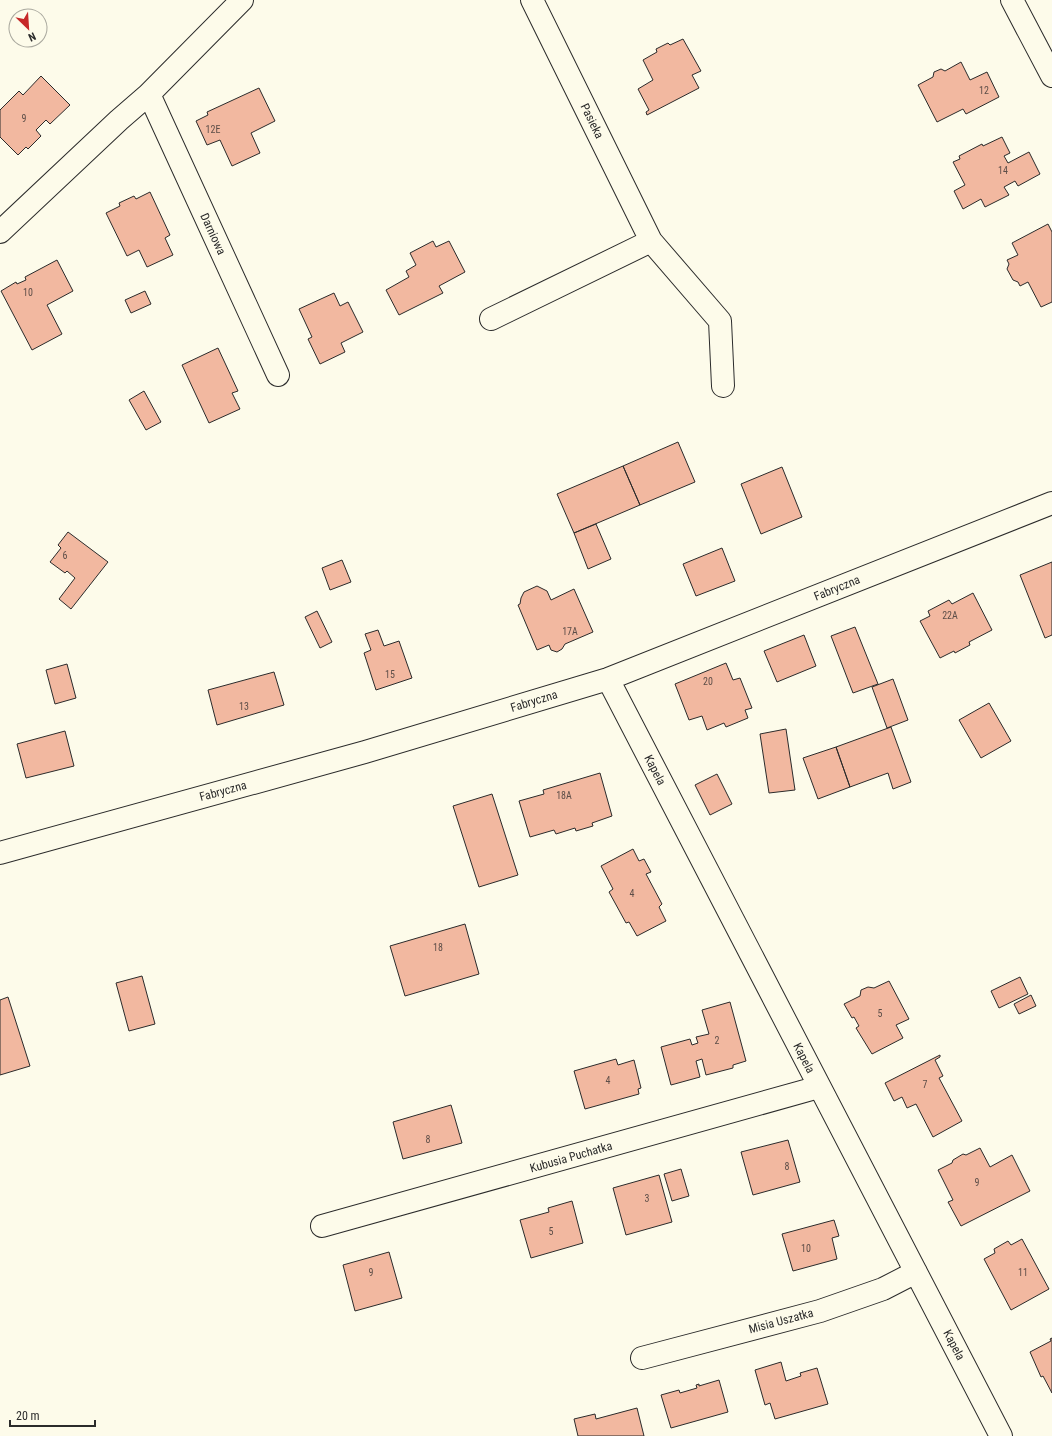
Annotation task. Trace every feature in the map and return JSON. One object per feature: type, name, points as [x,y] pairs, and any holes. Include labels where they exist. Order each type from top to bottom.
[{"type":"street","points":[[0,232],[113,125],[149,94],[242,0]]},
{"type":"street","name":"Pasieka","points":[[532,0],[651,241],[720,321],[724,386]]},
{"type":"street","points":[[1012,0],[1052,76]]},
{"type":"street","name":"Darniowa","points":[[149,94],[278,375]]},
{"type":"street","points":[[491,319],[651,241]]},
{"type":"street","name":"Fabryczna","points":[[0,853],[365,752],[608,679],[1052,503]]},
{"type":"street","name":"Kapela","points":[[608,679],[1001,1436]]},
{"type":"street","name":"Kubusia Puchatka","points":[[322,1226],[819,1087]]},
{"type":"street","name":"Misia Uszatka","points":[[642,1358],[820,1311],[883,1289],[916,1272]]},
{"type":"building","points":[[683,39],[701,71],[692,75],[699,88],[647,115],[646,112],[649,110],[638,89],[653,80],[643,60],[657,52],[656,49],[668,43],[670,45]]},
{"type":"building","points":[[961,62],[970,80],[987,72],[999,97],[966,114],[963,109],[937,122],[918,85],[933,77],[934,72],[941,69],[945,71]]},
{"type":"building","points":[[41,76],[70,105],[50,124],[46,120],[36,130],[41,136],[28,149],[26,147],[18,155],[0,137],[0,110],[19,91],[23,95]]},
{"type":"building","points":[[259,88],[275,121],[251,133],[260,153],[232,166],[220,140],[207,145],[196,121],[208,115],[207,112]]},
{"type":"building","points":[[1002,137],[1010,153],[1004,156],[1008,163],[1029,152],[1040,174],[1018,186],[1015,181],[1004,187],[1009,195],[985,207],[981,199],[963,209],[954,191],[965,185],[953,162],[960,159],[959,156],[982,144],[983,146]]},
{"type":"building","points":[[150,192],[170,235],[165,238],[173,255],[147,267],[139,250],[127,256],[106,213],[120,206],[119,203],[134,196],[136,199]]},
{"type":"building","points":[[1048,224],[1052,232],[1052,302],[1041,307],[1028,282],[1020,286],[1018,282],[1013,280],[1007,269],[1009,264],[1007,260],[1018,255],[1012,243]]},
{"type":"building","points":[[433,241],[436,247],[449,241],[465,272],[439,286],[443,293],[399,315],[386,290],[409,277],[406,271],[416,265],[410,253]]},
{"type":"building","points":[[57,260],[73,291],[47,305],[62,334],[32,350],[1,291],[16,282],[17,284],[26,280],[25,277]]},
{"type":"building","points":[[145,291],[151,304],[131,313],[125,300]]},
{"type":"building","points":[[334,293],[340,306],[348,302],[363,332],[341,343],[345,352],[320,364],[308,339],[312,337],[299,309]]},
{"type":"building","points":[[218,348],[238,391],[232,393],[240,409],[209,423],[182,365]]},
{"type":"building","points":[[144,391],[161,422],[146,430],[129,400]]},
{"type":"building","points":[[678,442],[695,482],[640,505],[623,466]]},
{"type":"building","points":[[623,466],[640,505],[574,533],[557,494]]},
{"type":"building","points":[[782,467],[802,517],[761,534],[741,484]]},
{"type":"building","points":[[596,524],[611,559],[588,569],[574,533]]},
{"type":"building","points":[[68,532],[108,562],[71,609],[59,599],[75,578],[67,571],[65,573],[50,562],[61,548],[58,545]]},
{"type":"building","points":[[722,548],[735,581],[696,596],[683,564]]},
{"type":"building","points":[[342,560],[351,582],[330,590],[322,568]]},
{"type":"building","points":[[1052,562],[1052,635],[1045,638],[1020,575]]},
{"type":"building","points":[[537,586],[547,591],[551,600],[574,589],[593,632],[565,644],[562,649],[557,652],[551,650],[549,645],[537,650],[518,605],[520,604],[524,592]]},
{"type":"building","points":[[973,593],[992,630],[969,642],[970,645],[955,653],[954,651],[940,658],[920,621],[930,616],[928,611],[949,600],[952,604]]},
{"type":"building","points":[[317,611],[332,642],[320,648],[305,617]]},
{"type":"building","points":[[855,627],[878,684],[853,693],[831,636]]},
{"type":"building","points":[[378,630],[384,646],[399,641],[412,678],[376,690],[364,653],[371,650],[365,634]]},
{"type":"building","points":[[804,635],[816,666],[777,682],[764,651]]},
{"type":"building","points":[[726,663],[733,680],[740,678],[752,708],[745,710],[748,718],[726,727],[724,723],[707,730],[702,716],[689,720],[675,684]]},
{"type":"building","points":[[67,664],[76,698],[55,704],[46,670]]},
{"type":"building","points":[[274,672],[284,705],[217,725],[208,690]]},
{"type":"building","points":[[893,679],[908,720],[887,728],[872,687]]},
{"type":"building","points":[[989,703],[1011,741],[981,758],[959,720]]},
{"type":"building","points":[[891,727],[911,782],[893,789],[888,773],[850,787],[836,747]]},
{"type":"building","points":[[786,729],[795,790],[769,793],[760,734]]},
{"type":"building","points":[[65,731],[74,766],[26,778],[17,744]]},
{"type":"building","points":[[836,747],[850,787],[818,799],[803,758]]},
{"type":"building","points":[[600,773],[612,816],[592,823],[593,826],[576,831],[575,828],[556,834],[554,830],[530,837],[519,801],[544,794],[543,790]]},
{"type":"building","points":[[717,774],[732,804],[710,815],[695,785]]},
{"type":"building","points":[[492,794],[518,875],[479,887],[453,806]]},
{"type":"building","points":[[633,849],[639,861],[644,859],[651,872],[646,874],[662,904],[659,907],[666,921],[637,936],[629,922],[626,923],[609,892],[613,889],[601,866]]},
{"type":"building","points":[[465,924],[479,974],[405,996],[390,946]]},
{"type":"building","points":[[142,976],[155,1024],[129,1031],[116,983]]},
{"type":"building","points":[[1020,977],[1028,994],[999,1008],[991,991]]},
{"type":"building","points":[[889,981],[909,1019],[896,1025],[903,1038],[872,1054],[856,1028],[859,1026],[854,1017],[852,1018],[844,1004],[860,996],[861,990],[868,987],[874,988]]},
{"type":"building","points":[[1031,995],[1036,1006],[1019,1014],[1014,1004]]},
{"type":"building","points":[[8,997],[30,1066],[0,1075],[0,1000]]},
{"type":"building","points":[[730,1002],[746,1061],[733,1065],[733,1068],[706,1075],[702,1059],[696,1061],[700,1077],[671,1085],[661,1047],[690,1039],[692,1045],[698,1043],[696,1037],[709,1034],[702,1010]]},
{"type":"building","points":[[940,1055],[940,1057],[935,1060],[943,1076],[939,1078],[962,1121],[933,1137],[916,1104],[907,1108],[902,1097],[894,1101],[885,1083]]},
{"type":"building","points":[[616,1059],[618,1065],[634,1060],[641,1088],[638,1089],[639,1094],[585,1109],[574,1071]]},
{"type":"building","points":[[451,1105],[462,1143],[403,1159],[393,1122]]},
{"type":"building","points":[[788,1140],[800,1182],[753,1195],[741,1152]]},
{"type":"building","points":[[980,1148],[990,1167],[1012,1155],[1030,1191],[961,1226],[948,1202],[953,1200],[938,1170],[952,1163],[953,1160],[963,1154],[966,1155]]},
{"type":"building","points":[[681,1169],[689,1196],[672,1201],[664,1174]]},
{"type":"building","points":[[659,1175],[672,1222],[626,1235],[613,1188]]},
{"type":"building","points":[[572,1201],[583,1243],[531,1258],[520,1220],[549,1212],[548,1208]]},
{"type":"building","points":[[834,1220],[839,1236],[832,1238],[837,1259],[793,1271],[782,1234]]},
{"type":"building","points":[[1022,1239],[1049,1289],[1011,1310],[984,1259],[995,1253],[994,1249],[1008,1241],[1011,1245]]},
{"type":"building","points":[[389,1252],[402,1298],[355,1311],[343,1265]]},
{"type":"building","points":[[1052,1338],[1052,1393],[1043,1376],[1041,1377],[1030,1352],[1051,1341],[1050,1339]]},
{"type":"building","points":[[781,1362],[786,1381],[801,1376],[800,1373],[817,1368],[828,1404],[775,1419],[770,1403],[765,1405],[755,1370]]},
{"type":"building","points":[[719,1380],[728,1412],[671,1428],[661,1395],[679,1390],[680,1393],[697,1388],[696,1385],[699,1384],[699,1386]]},
{"type":"building","points":[[637,1408],[644,1436],[578,1436],[574,1419],[595,1414],[596,1419]]}]
